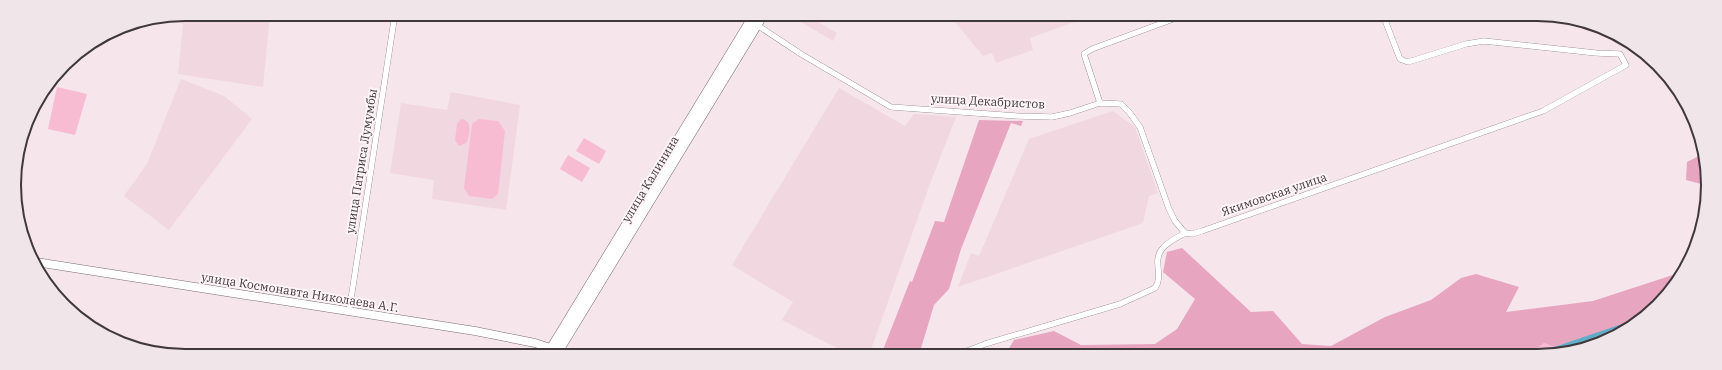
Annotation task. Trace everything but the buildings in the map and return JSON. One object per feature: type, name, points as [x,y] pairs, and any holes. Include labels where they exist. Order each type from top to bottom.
[{"type":"main road","name":"улица Калинина","points":[[555,349],[753,21]]},
{"type":"street","name":"улица Патриса Лумумбы","points":[[349,312],[394,21]]},
{"type":"street","name":"улица Декабристов","points":[[755,21],[801,54],[891,107],[1017,116],[1059,116],[1100,103]]},
{"type":"street","points":[[1168,21],[1092,49],[1084,54],[1100,103],[1121,104],[1136,120],[1145,139],[1169,209],[1175,221],[1185,233]]},
{"type":"street","name":"Якимовская улица","points":[[972,349],[1120,304],[1155,288],[1160,278],[1157,264],[1158,256],[1162,249],[1185,233],[1192,234],[1202,231],[1543,111],[1626,65],[1620,54],[1596,53],[1484,41],[1466,44],[1408,62],[1400,59],[1385,21]]},
{"type":"street","name":"улица Космонавта Николаева А.Г.","points":[[41,263],[515,338],[535,343],[547,349]]},
{"type":"shaded area","points":[[183,21],[269,21],[263,87],[178,74]]},
{"type":"shaded area","points":[[799,21],[816,21],[837,33],[833,41]]},
{"type":"shaded area","points":[[954,21],[1077,21],[1030,38],[1033,50],[996,63],[992,53],[983,56]]},
{"type":"shaded area","points":[[181,79],[224,96],[252,119],[169,230],[124,196],[147,164]]},
{"type":"shaded area","points":[[57,87],[87,94],[75,135],[48,129]]},
{"type":"shaded area","points":[[839,88],[905,126],[914,114],[956,117],[931,181],[871,349],[839,349],[782,320],[793,302],[732,265]]},
{"type":"shaded area","points":[[451,92],[520,105],[506,210],[432,199],[434,180],[390,173],[401,103],[447,110]]},
{"type":"shaded area","points":[[1113,111],[1135,127],[1158,193],[1149,196],[1143,223],[958,287],[971,253],[979,256],[1029,139]]},
{"type":"shaded area","points":[[461,119],[467,122],[470,128],[466,143],[459,146],[455,140],[457,124]]},
{"type":"shaded area","points":[[479,119],[498,121],[505,131],[498,194],[492,199],[469,196],[464,188],[472,124]]},
{"type":"shaded area","points":[[979,120],[1023,121],[1021,126],[1011,123],[961,249],[949,289],[934,305],[921,349],[883,349],[910,281],[912,282],[935,221],[944,222]]},
{"type":"shaded area","points":[[584,138],[606,151],[599,164],[576,151]]},
{"type":"shaded area","points":[[568,155],[590,168],[582,182],[560,169]]},
{"type":"shaded area","points":[[1699,156],[1701,184],[1686,180],[1687,162]]},
{"type":"shaded area","points":[[1182,248],[1251,312],[1273,311],[1302,344],[1331,346],[1385,317],[1431,300],[1461,278],[1476,274],[1519,287],[1506,312],[1593,301],[1674,275],[1653,301],[1637,315],[1621,326],[1554,347],[1544,343],[1536,349],[1009,349],[1014,340],[1054,331],[1081,345],[1155,344],[1177,329],[1195,299],[1163,272],[1167,252]]},
{"type":"shaded area","points":[[1544,343],[1554,348],[1548,349],[1536,349]]},
{"type":"water","points":[[1625,323],[1600,337],[1569,346],[1554,348],[1554,347]]}]
